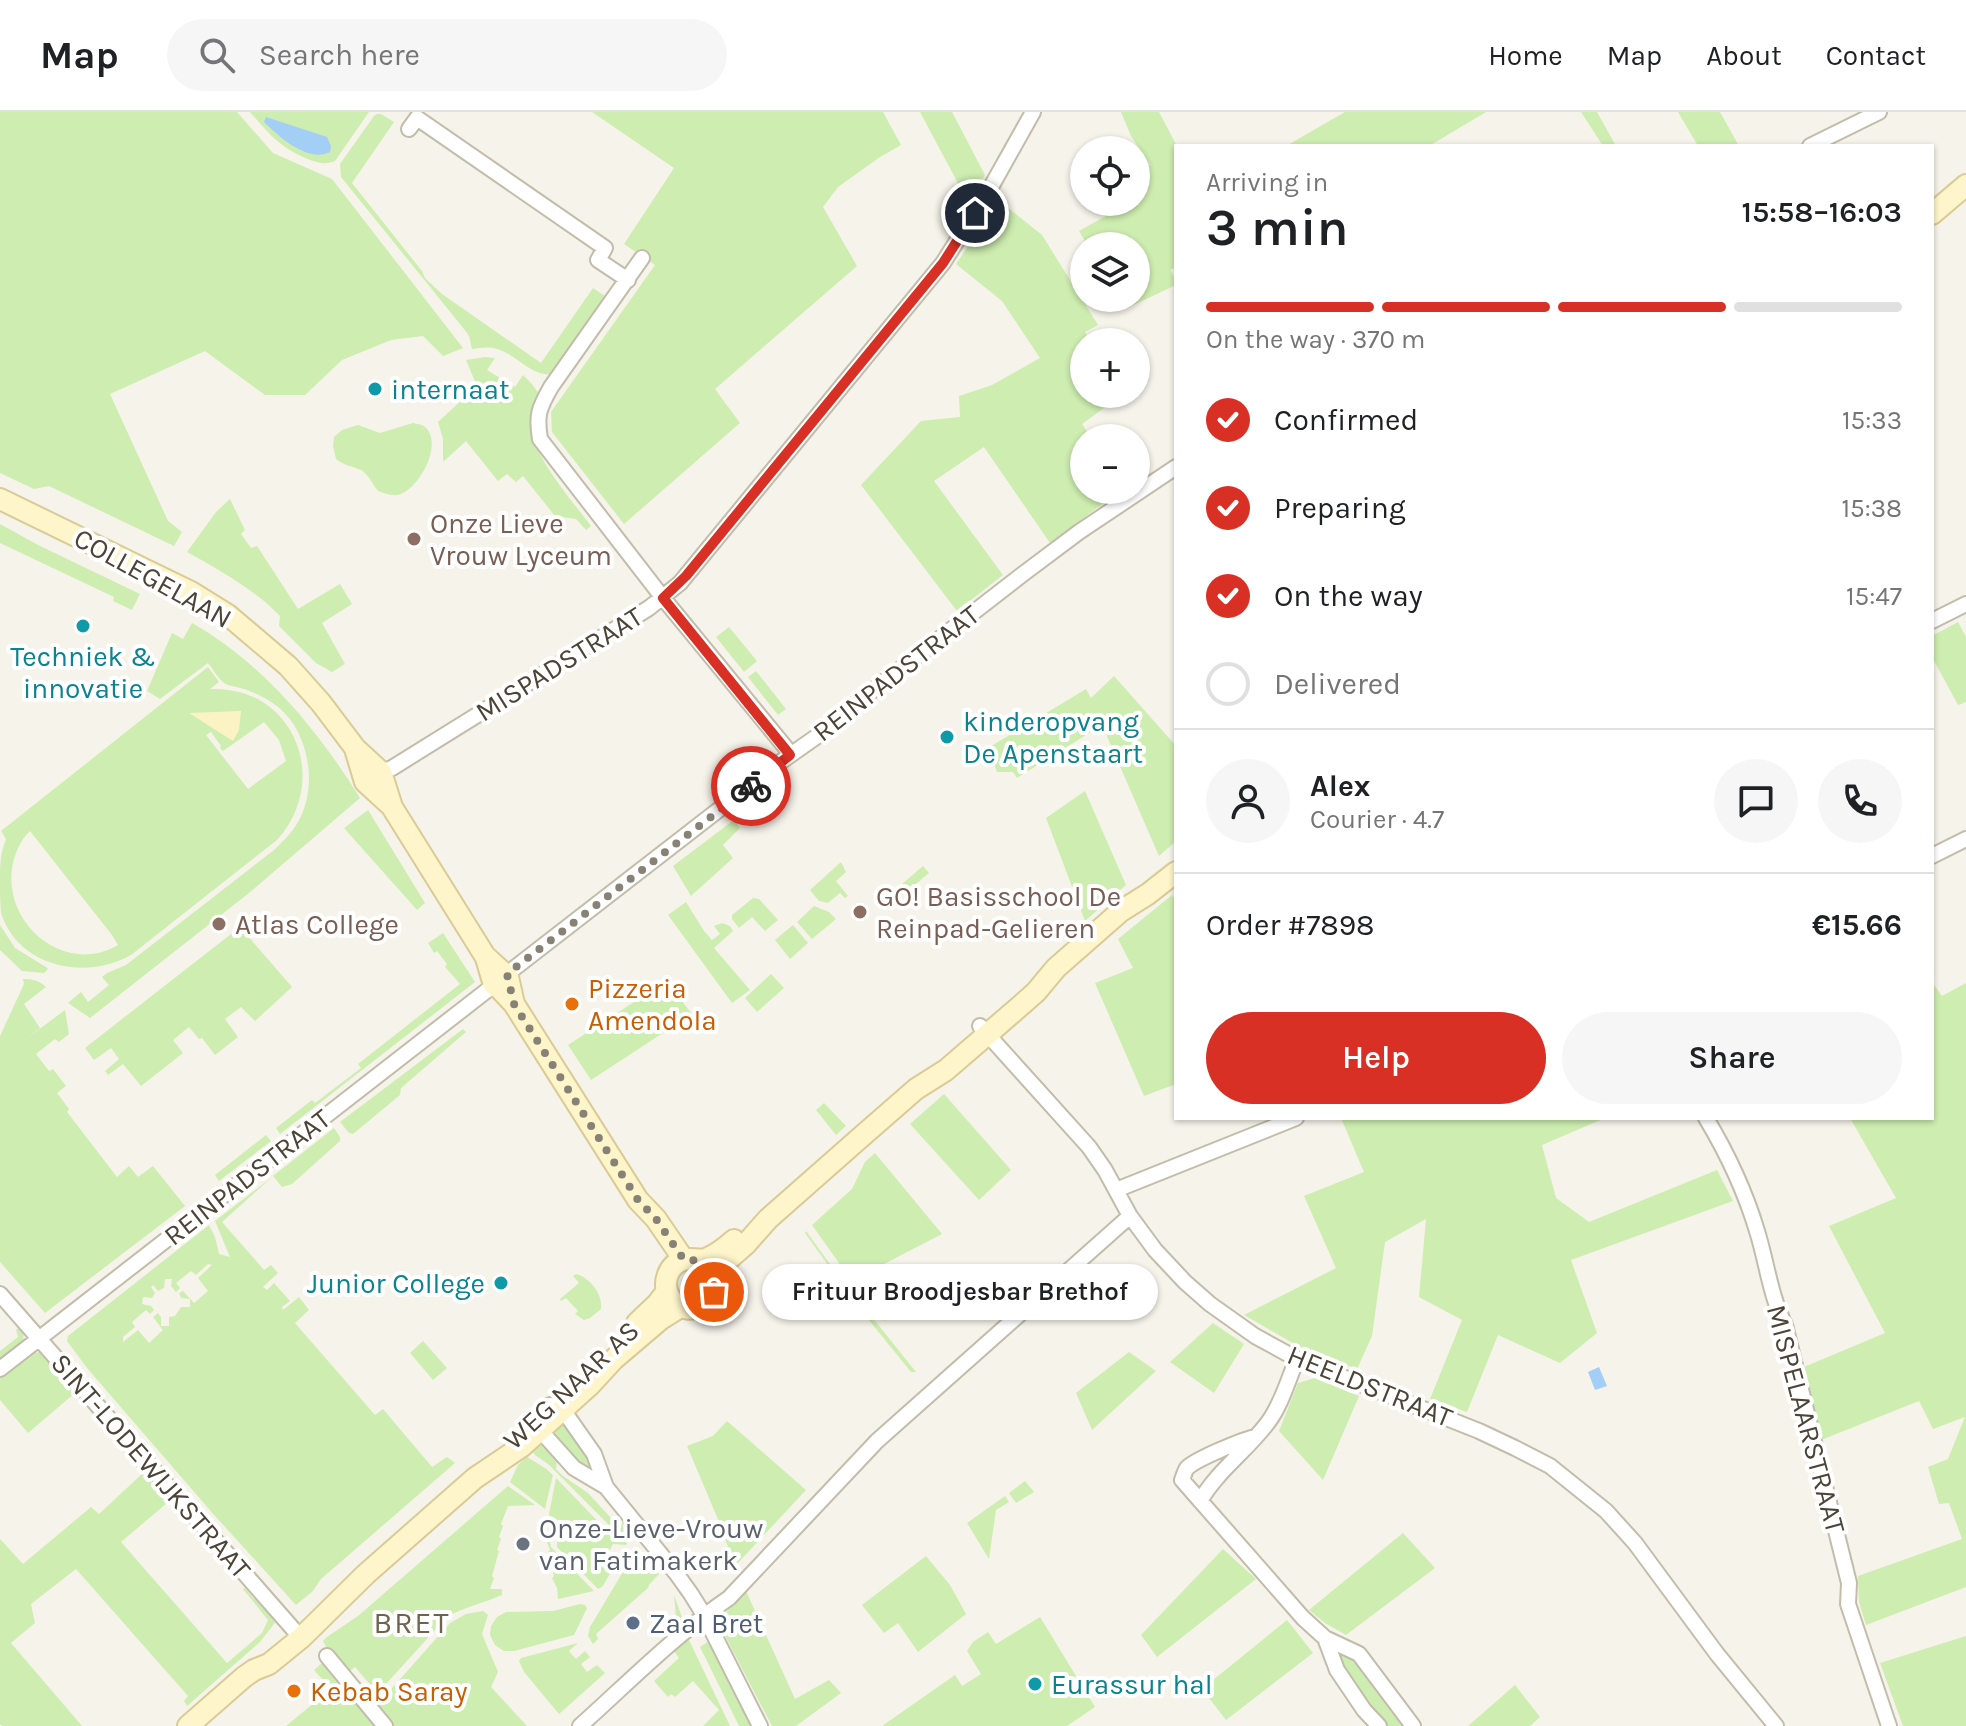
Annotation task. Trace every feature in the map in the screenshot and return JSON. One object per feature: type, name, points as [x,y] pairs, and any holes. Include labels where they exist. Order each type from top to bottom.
[{"type":"main road","points":[[1934,212],[1966,185]]},
{"type":"main road","name":"COLLEGELAAN","points":[[0,499],[181,587],[228,615],[298,676],[375,776],[638,1200],[656,1219],[686,1277]]},
{"type":"main road","name":"WEG NAAR AS","points":[[188,1726],[254,1670],[269,1664],[297,1633],[343,1599],[348,1590],[475,1478],[508,1442],[536,1425],[555,1408],[686,1277],[741,1234],[768,1219],[916,1089],[938,1062],[984,1030],[1029,983],[1056,968],[1121,911],[1174,874]]},
{"type":"street","name":"MISPADSTRAAT","points":[[375,776],[663,598],[694,567],[943,263],[1033,112]]},
{"type":"street","points":[[1814,144],[1879,112]]},
{"type":"street","points":[[409,129],[417,118],[430,126],[605,248],[598,260],[628,280]]},
{"type":"street","points":[[642,258],[551,387],[539,409],[540,439],[790,755]]},
{"type":"street","name":"REINPADSTRAAT","points":[[0,1369],[500,975],[816,737],[1034,565],[1174,468]]},
{"type":"street","points":[[1934,620],[1966,604]]},
{"type":"street","points":[[1934,855],[1966,839]]},
{"type":"street","name":"HEELDSTRAAT","points":[[984,1030],[1089,1147],[1130,1216],[1155,1250],[1210,1304],[1255,1336],[1297,1359],[1479,1431],[1550,1466],[1606,1511],[1635,1543],[1717,1654],[1776,1726]]},
{"type":"street","points":[[1116,1190],[1291,1120]]},
{"type":"street","name":"MISPELAARSTRAAT","points":[[1707,1120],[1734,1170],[1757,1230],[1776,1307],[1785,1325],[1849,1583],[1848,1604],[1889,1726]]},
{"type":"street","points":[[580,1726],[704,1615],[729,1598],[877,1441],[1130,1216]]},
{"type":"street","name":"SINT-LODEWIJKSTRAAT","points":[[0,1294],[297,1633]]},
{"type":"street","points":[[1200,1501],[1211,1483],[1268,1422],[1297,1359]]},
{"type":"street","points":[[555,1408],[568,1417],[594,1454],[606,1487],[679,1577],[704,1615],[760,1726]]},
{"type":"street","points":[[536,1425],[574,1468],[606,1487]]},
{"type":"street","points":[[1255,1437],[1240,1440],[1186,1469],[1182,1480],[1303,1618],[1325,1638],[1359,1654],[1413,1726]]},
{"type":"street","points":[[1325,1638],[1337,1670],[1379,1726]]},
{"type":"street","points":[[327,1656],[385,1726]]},
{"type":"green space","points":[[0,112],[237,112],[273,153],[332,179],[463,348],[443,356],[423,336],[391,340],[342,360],[305,395],[265,395],[205,351],[110,394],[168,521],[182,532],[174,546],[49,486],[34,489],[0,473]]},
{"type":"green space","points":[[250,112],[369,112],[335,161],[319,163],[283,146]]},
{"type":"green space","points":[[592,112],[883,112],[901,145],[838,187],[823,207],[857,266],[715,389],[740,423],[624,524],[552,432],[551,412],[655,265],[624,244],[674,168]]},
{"type":"green space","points":[[920,112],[952,112],[985,175],[968,202]]},
{"type":"green space","points":[[1121,112],[1159,112],[1176,144],[1174,268],[1170,270],[1174,286],[1150,297],[1150,232],[1079,231],[1106,216],[1150,216],[1150,136],[1131,136]]},
{"type":"green space","points":[[1345,112],[1486,112],[1432,144],[1289,144]]},
{"type":"green space","points":[[1581,112],[1597,112],[1615,144],[1602,144]]},
{"type":"green space","points":[[1678,112],[1720,112],[1738,144],[1697,144]]},
{"type":"green space","points":[[377,114],[394,122],[352,183],[425,278],[442,294],[541,363],[593,288],[608,298],[555,374],[539,373],[497,349],[472,349],[464,329],[341,177],[340,164]]},
{"type":"green space","points":[[1002,203],[1042,235],[1070,280],[1070,312],[1090,312],[1098,325],[1070,328],[1070,408],[1104,408],[1082,424],[1070,424],[1070,504],[1102,504],[1050,543],[984,447],[934,481],[1003,575],[957,611],[861,485],[921,421],[960,417],[959,396],[992,385],[1040,358],[1002,301],[956,264]]},
{"type":"green space","points":[[495,358],[487,370],[515,387],[523,375],[540,395],[531,412],[534,440],[550,472],[591,526],[586,530],[576,519],[555,516],[523,476],[516,482],[507,474],[498,481],[466,441],[443,462],[443,439],[438,422],[477,386],[466,360]]},
{"type":"green space","points":[[413,423],[425,427],[432,444],[421,476],[405,492],[395,495],[378,491],[364,472],[336,459],[334,437],[342,430],[358,425],[380,433]]},
{"type":"green space","points":[[230,499],[245,530],[241,534],[251,548],[257,546],[298,609],[340,584],[352,604],[322,623],[345,664],[332,672],[316,663],[279,626],[280,616],[270,606],[236,581],[187,552],[216,512]]},
{"type":"green space","points":[[0,524],[140,594],[132,610],[113,601],[114,597],[0,543]]},
{"type":"green space","points":[[1958,622],[1966,637],[1966,702],[1958,705],[1934,661],[1934,635]]},
{"type":"green space","points":[[192,623],[243,658],[287,700],[326,747],[360,798],[249,893],[90,1018],[68,1003],[81,992],[88,1002],[109,985],[102,977],[126,965],[274,850],[293,830],[304,808],[309,775],[303,742],[286,714],[274,704],[225,683],[208,663],[160,699],[147,691],[172,633],[183,639]]},
{"type":"green space","points":[[729,627],[757,661],[744,672],[716,637]]},
{"type":"green space","points":[[208,667],[219,682],[210,689],[239,692],[263,702],[282,719],[295,740],[302,764],[301,790],[293,816],[277,840],[131,955],[113,963],[94,967],[55,964],[37,957],[22,946],[1,913],[0,865],[6,839],[1,831]],"holes":[[[264,722],[279,740],[286,761],[248,789],[206,735],[211,732],[223,751]],[[30,831],[112,935],[118,945],[97,953],[77,954],[58,949],[40,938],[26,923],[16,905],[12,885],[13,863],[21,841]]]},
{"type":"green space","points":[[756,671],[786,709],[778,715],[748,677]]},
{"type":"green space","points":[[1114,676],[1174,744],[1174,843],[1159,856],[1102,725],[1017,778],[1013,772],[997,772],[988,748],[1086,689],[1091,698]]},
{"type":"green space","points":[[1085,791],[1126,885],[1085,921],[1046,818]]},
{"type":"green space","points":[[368,810],[425,903],[417,910],[344,828]]},
{"type":"green space","points":[[734,820],[740,828],[723,845],[733,858],[691,896],[673,866]]},
{"type":"green space","points":[[841,862],[846,872],[836,881],[848,896],[845,898],[840,893],[828,903],[819,901],[810,890]]},
{"type":"green space","points":[[923,866],[929,873],[900,897],[895,890]]},
{"type":"green space","points":[[1172,895],[1174,1085],[1144,1096],[1095,983],[1133,968],[1118,939]]},
{"type":"green space","points":[[753,898],[759,899],[778,920],[765,931],[752,917],[739,928],[732,919],[732,915]]},
{"type":"green space","points":[[686,902],[712,940],[720,934],[714,926],[722,923],[733,931],[714,948],[750,990],[732,1003],[668,915]]},
{"type":"green space","points":[[814,906],[829,912],[836,919],[812,939],[797,922]]},
{"type":"green space","points":[[0,925],[15,948],[48,969],[44,973],[22,971],[0,950]]},
{"type":"green space","points":[[793,925],[808,943],[790,959],[775,940]]},
{"type":"green space","points":[[240,927],[292,987],[255,1021],[241,1007],[225,1019],[238,1037],[215,1055],[189,1027],[173,1040],[183,1053],[141,1086],[123,1064],[108,1075],[105,1071],[119,1059],[111,1048],[94,1060],[85,1048]]},
{"type":"green space","points":[[443,933],[475,982],[280,1134],[276,1128],[361,1068],[358,1064],[460,984],[428,943]]},
{"type":"green space","points":[[771,974],[784,988],[757,1012],[745,998]]},
{"type":"green space","points":[[23,979],[35,980],[46,987],[24,1004],[40,1028],[26,1039],[65,1010],[69,1034],[59,1042],[55,1039],[36,1054],[66,1086],[57,1093],[69,1109],[67,1112],[117,1177],[129,1166],[138,1177],[153,1166],[185,1206],[45,1313],[0,1262],[0,1036],[24,984]]},
{"type":"green space","points":[[666,981],[692,1014],[591,1080],[568,1045]]},
{"type":"green space","points":[[1966,983],[1966,1587],[1866,1625],[1859,1602],[1858,1576],[1962,1539],[1949,1503],[1939,1504],[1928,1467],[1948,1459],[1965,1417],[1933,1429],[1919,1401],[1821,1440],[1804,1367],[1885,1333],[1829,1226],[1896,1198],[1851,1120],[1934,1120],[1934,985],[1942,996]]},
{"type":"green space","points":[[463,1029],[466,1032],[401,1088],[400,1095],[353,1134],[349,1133],[340,1122]]},
{"type":"green space","points":[[944,1094],[1011,1170],[979,1200],[910,1124]]},
{"type":"green space","points":[[824,1103],[846,1126],[836,1135],[816,1110]]},
{"type":"green space","points":[[1342,1120],[1600,1120],[1542,1145],[1556,1198],[1589,1222],[1717,1170],[1733,1201],[1571,1260],[1597,1333],[1560,1363],[1498,1335],[1467,1412],[1430,1399],[1462,1320],[1419,1297],[1426,1219],[1385,1242],[1372,1336],[1357,1369],[1305,1350],[1244,1315],[1336,1268],[1304,1196],[1364,1172]]},
{"type":"green space","points":[[334,1128],[340,1141],[292,1184],[282,1187],[273,1176]]},
{"type":"green space","points":[[266,1135],[271,1141],[219,1181],[215,1175]]},
{"type":"green space","points":[[875,1153],[942,1234],[855,1279],[886,1322],[873,1311],[812,1225],[852,1189],[865,1162]]},
{"type":"green space","points":[[272,1177],[222,1222],[264,1270],[271,1265],[278,1273],[263,1287],[267,1290],[274,1283],[290,1301],[282,1307],[283,1310],[299,1297],[309,1310],[295,1323],[375,1415],[383,1409],[432,1467],[447,1457],[455,1463],[321,1579],[313,1591],[296,1605],[215,1516],[67,1341],[68,1336],[209,1225],[219,1254],[230,1257],[215,1221]],"holes":[[[208,1264],[212,1265],[198,1278],[208,1291],[194,1303],[183,1291],[179,1293],[181,1298],[190,1299],[190,1307],[181,1307],[175,1316],[169,1317],[169,1326],[161,1326],[158,1313],[153,1317],[163,1330],[149,1343],[138,1330],[123,1342],[123,1337],[135,1327],[132,1322],[146,1310],[150,1314],[154,1310],[142,1304],[143,1297],[152,1298],[155,1293],[151,1287],[153,1285],[158,1291],[164,1288],[165,1279],[172,1279],[171,1286],[176,1292],[180,1288],[176,1283],[191,1271],[196,1275]]]},
{"type":"green space","points":[[806,1231],[866,1314],[916,1372],[911,1372],[859,1308]]},
{"type":"green space","points":[[576,1274],[594,1287],[601,1303],[601,1309],[584,1320],[575,1314],[578,1311],[566,1298],[560,1299],[579,1283],[573,1276]]},
{"type":"green space","points":[[930,1284],[951,1285],[963,1309],[951,1316]]},
{"type":"green space","points":[[1213,1323],[1244,1344],[1214,1393],[1170,1362]]},
{"type":"green space","points":[[23,1328],[21,1345],[0,1363],[0,1351],[18,1337],[16,1329]]},
{"type":"green space","points":[[423,1341],[447,1368],[433,1380],[410,1353]]},
{"type":"green space","points":[[39,1352],[49,1356],[60,1368],[57,1372],[75,1393],[28,1433],[0,1400],[0,1377],[30,1354]]},
{"type":"green space","points":[[1129,1352],[1156,1371],[1092,1430],[1076,1393]]},
{"type":"green space","points":[[1315,1378],[1359,1396],[1323,1480],[1279,1431],[1298,1383]]},
{"type":"green space","points":[[727,1421],[806,1490],[735,1566],[687,1446],[713,1436]]},
{"type":"green space","points":[[564,1424],[584,1445],[590,1471],[582,1468],[550,1436]]},
{"type":"green space","points":[[108,1431],[124,1450],[128,1447],[173,1498],[121,1542],[227,1663],[262,1633],[268,1620],[243,1589],[254,1599],[258,1596],[277,1620],[260,1642],[187,1706],[184,1701],[188,1696],[76,1569],[31,1604],[35,1623],[11,1643],[82,1726],[2,1726],[0,1539],[23,1564],[91,1507],[99,1514],[142,1474]]},
{"type":"green space","points":[[540,1444],[557,1457],[556,1469],[588,1493],[621,1529],[623,1517],[631,1528],[630,1538],[615,1531],[548,1464],[535,1455],[532,1451]]},
{"type":"green space","points":[[527,1457],[553,1475],[545,1509],[510,1482],[518,1465]]},
{"type":"green space","points":[[556,1478],[611,1535],[627,1543],[613,1544],[600,1567],[613,1569],[598,1589],[557,1547],[557,1535],[549,1514]]},
{"type":"green space","points":[[1025,1481],[1034,1492],[1016,1503],[1009,1493]]},
{"type":"green space","points":[[508,1486],[535,1505],[508,1506],[501,1524],[499,1551],[490,1589],[502,1589],[502,1595],[447,1617],[375,1696],[367,1695],[374,1689],[355,1667],[347,1673],[323,1641],[358,1616]]},
{"type":"green space","points":[[1005,1496],[1009,1502],[996,1510],[989,1559],[967,1523]]},
{"type":"green space","points":[[1403,1533],[1435,1568],[1346,1635],[1309,1610]]},
{"type":"green space","points":[[549,1538],[551,1547],[594,1591],[558,1599],[546,1539]]},
{"type":"green space","points":[[1223,1549],[1256,1579],[1157,1657],[1141,1635]]},
{"type":"green space","points":[[636,1550],[660,1573],[649,1587],[596,1634],[598,1639],[593,1644],[588,1636],[590,1627]]},
{"type":"green space","points":[[926,1556],[950,1585],[966,1614],[918,1652],[898,1623],[884,1633],[862,1605]]},
{"type":"green space","points":[[746,1591],[795,1699],[829,1680],[841,1693],[796,1726],[772,1726],[721,1628],[721,1619]]},
{"type":"green space","points":[[674,1595],[684,1623],[670,1636],[664,1628],[676,1617]]},
{"type":"green space","points":[[580,1604],[587,1608],[574,1635],[504,1651],[495,1645],[490,1635],[497,1617],[506,1612],[553,1611]]},
{"type":"green space","points":[[483,1611],[488,1615],[482,1634],[498,1672],[491,1687],[527,1726],[394,1726],[377,1705],[450,1623],[466,1614]]},
{"type":"green space","points":[[1040,1617],[1095,1707],[1067,1726],[882,1726],[955,1675],[962,1686],[981,1674],[967,1651],[973,1642],[988,1632],[996,1644]]},
{"type":"green space","points":[[1287,1620],[1313,1653],[1226,1720],[1202,1689]]},
{"type":"green space","points":[[1966,1636],[1966,1726],[1903,1726],[1880,1663]]},
{"type":"green space","points":[[688,1638],[730,1726],[703,1726],[719,1710],[693,1681],[675,1697],[671,1694],[668,1697],[654,1681],[679,1658],[673,1650]]},
{"type":"green space","points":[[709,1641],[752,1726],[739,1726],[700,1647]]},
{"type":"green space","points":[[578,1643],[569,1651],[576,1659],[585,1651],[590,1657],[581,1664],[587,1672],[597,1665],[605,1673],[559,1714],[524,1672],[519,1661]]},
{"type":"green space","points":[[1344,1653],[1355,1658],[1408,1726],[1386,1726],[1366,1705],[1338,1659]]},
{"type":"green space","points":[[322,1663],[377,1726],[286,1726],[331,1689],[314,1670]]},
{"type":"green space","points":[[1515,1685],[1540,1717],[1530,1726],[1468,1726]]},
{"type":"sand","points":[[241,711],[239,730],[233,741],[189,713]]},
{"type":"water","points":[[266,117],[327,137],[330,152],[313,154],[294,147],[264,122]]},
{"type":"water","points":[[1599,1367],[1607,1386],[1595,1390],[1588,1372]]},
{"type":"way so far","points":[[714,1292],[716,1284],[709,1266],[692,1259],[684,1260],[656,1219],[638,1200],[514,1004],[507,974],[751,786]]},
{"type":"place","name":"internaat","points":[[375,389]]},
{"type":"place","name":"Onze Lieve Vrouw Lyceum","points":[[414,539]]},
{"type":"place","name":"Techniek & innovatie","points":[[83,626]]},
{"type":"place","name":"kinderopvang De Apenstaart","points":[[947,737]]},
{"type":"place","name":"GO! Basisschool De Reinpad-Gelieren","points":[[860,912]]},
{"type":"place","name":"Atlas College","points":[[219,924]]},
{"type":"place","name":"Pizzeria Amendola","points":[[572,1004]]},
{"type":"place","name":"Junior College","points":[[501,1283]]},
{"type":"place","name":"Frituur Broodjesbar Brethof","points":[[714,1292]]},
{"type":"place","name":"Onze-Lieve-Vrouw van Fatimakerk","points":[[523,1544]]},
{"type":"place","name":"Zaal Bret","points":[[633,1623]]},
{"type":"place","name":"Eurassur hal","points":[[1035,1684]]},
{"type":"place","name":"Kebab Saray","points":[[294,1691]]},
{"type":"district","name":"BRET","points":[[412,1623]]},
{"type":"route","points":[[751,786],[790,755],[663,598],[686,576],[943,263],[975,213]]}]
